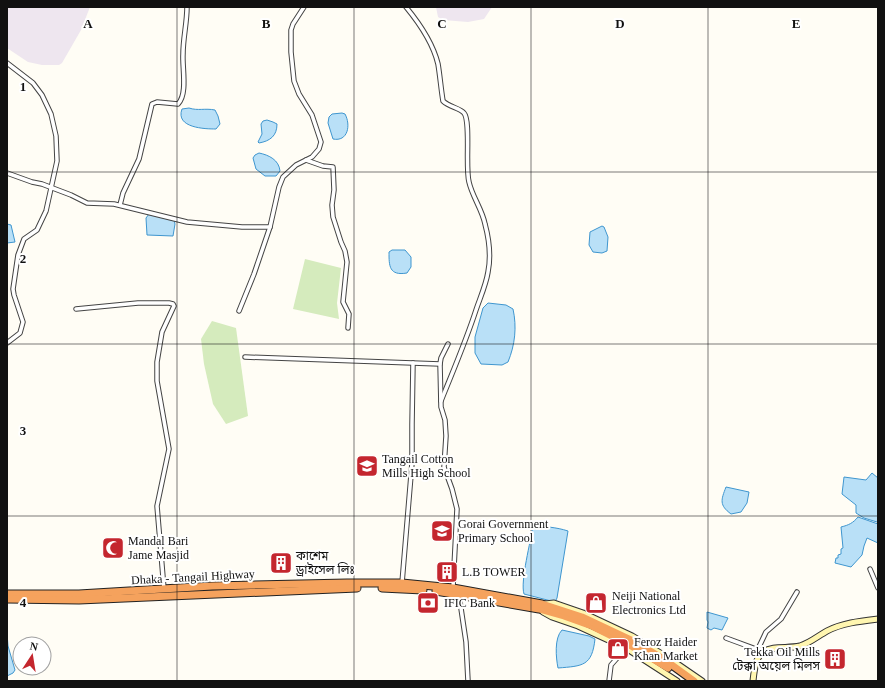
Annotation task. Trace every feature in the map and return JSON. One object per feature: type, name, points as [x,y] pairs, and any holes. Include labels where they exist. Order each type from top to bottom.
[{"type":"highway","name":"Dhaka - Tangail Highway","points":[[7,599],[79,600],[346,583],[402,583],[453,588],[582,617],[608,628],[659,657],[694,681]]},
{"type":"highway","name":"Dhaka - Tangail Highway","points":[[7,594],[79,594],[164,589],[367,587],[430,591],[541,607],[592,626],[662,664],[686,681]]},
{"type":"main road","points":[[541,607],[554,603],[583,613],[632,636],[670,659],[702,681]]},
{"type":"main road","points":[[541,607],[552,617],[578,626],[626,648],[677,681]]},
{"type":"main road","points":[[753,681],[754,670],[759,657],[764,652],[776,648],[800,646],[827,631],[844,624],[878,619]]},
{"type":"street","points":[[120,205],[123,194],[139,159],[152,104],[157,102],[178,104],[180,102],[184,85],[183,53],[187,21],[187,7]]},
{"type":"street","points":[[239,311],[254,274],[270,227],[279,187],[283,177],[296,165],[312,157],[320,149],[321,142],[312,116],[294,80],[292,66],[291,30],[293,24],[304,7]]},
{"type":"street","points":[[406,7],[418,21],[430,42],[438,63],[443,101],[450,107],[463,111],[466,115],[469,183],[485,223],[489,249],[488,272],[483,290],[464,345],[441,401]]},
{"type":"street","points":[[7,63],[33,83],[42,95],[52,114],[56,136],[57,161],[46,211],[37,230],[24,239],[19,250],[14,295],[23,322],[20,333],[7,343]]},
{"type":"street","points":[[306,160],[324,166],[333,167],[334,190],[332,205],[347,262],[343,302],[349,314],[348,328]]},
{"type":"street","points":[[7,173],[51,187],[87,203],[120,205],[187,222],[242,227],[270,227]]},
{"type":"street","points":[[76,309],[138,303],[169,303],[174,306],[162,332],[156,362],[157,381],[169,449],[157,506],[164,589]]},
{"type":"street","points":[[448,344],[441,358],[440,364],[441,407],[445,420],[446,436],[444,467],[457,509],[453,588]]},
{"type":"street","points":[[245,357],[440,364]]},
{"type":"street","points":[[402,583],[412,462],[414,363]]},
{"type":"street","points":[[870,569],[878,588]]},
{"type":"street","points":[[758,649],[766,632],[781,619],[797,592]]},
{"type":"street","points":[[459,595],[466,642],[468,681]]},
{"type":"street","points":[[726,638],[764,652]]},
{"type":"street","points":[[609,681],[611,664],[626,648]]},
{"type":"shaded area","points":[[7,7],[90,7],[81,30],[62,63],[59,65],[42,65],[28,62],[7,48]]},
{"type":"shaded area","points":[[436,7],[492,7],[484,19],[468,22],[443,20],[438,17]]},
{"type":"green space","points":[[305,259],[341,268],[337,303],[339,319],[293,309]]},
{"type":"green space","points":[[212,321],[236,328],[248,416],[226,424],[213,404],[204,364],[201,339]]},
{"type":"water","points":[[189,108],[215,110],[220,124],[216,129],[205,129],[187,124],[181,115],[182,109]]},
{"type":"water","points":[[332,114],[345,114],[347,118],[347,132],[342,138],[333,139],[328,123],[329,117]]},
{"type":"water","points":[[267,120],[277,124],[276,132],[270,139],[259,143],[258,142],[262,134],[261,124],[263,121]]},
{"type":"water","points":[[259,153],[276,161],[280,171],[276,176],[265,176],[256,169],[253,158]]},
{"type":"water","points":[[149,214],[174,220],[175,224],[173,236],[147,235],[146,218]]},
{"type":"water","points":[[7,224],[11,225],[15,242],[7,243]]},
{"type":"water","points":[[602,226],[604,227],[608,237],[607,251],[602,253],[593,252],[589,245],[590,232]]},
{"type":"water","points":[[392,250],[405,250],[411,257],[411,267],[407,273],[397,273],[391,269],[389,252]]},
{"type":"water","points":[[488,303],[506,305],[513,309],[515,322],[514,343],[508,362],[502,365],[481,364],[475,353],[475,337],[483,308]]},
{"type":"water","points":[[872,473],[878,478],[877,522],[864,518],[856,513],[856,505],[842,494],[844,477],[866,480]]},
{"type":"water","points":[[726,487],[749,492],[747,503],[741,512],[731,514],[724,508],[722,499]]},
{"type":"water","points":[[858,517],[878,524],[878,543],[867,538],[862,555],[851,567],[835,563],[836,558],[838,558],[838,555],[841,554],[841,549],[843,548],[841,527],[851,524]]},
{"type":"water","points":[[533,525],[568,531],[557,598],[555,602],[524,594],[523,580]]},
{"type":"water","points":[[707,612],[728,618],[722,630],[714,628],[711,630],[707,628]]},
{"type":"water","points":[[562,630],[589,636],[595,639],[594,648],[589,660],[580,665],[558,668],[556,654],[557,643],[559,634]]},
{"type":"water","points":[[7,633],[8,646],[12,660],[12,674],[7,676]]},
{"type":"place","name":"Tangail Cotton Mills High School","points":[[367,466]]},
{"type":"place","name":"Gorai Government Primary School","points":[[442,531]]},
{"type":"place","name":"Mandal Bari Jame Masjid","points":[[113,548]]},
{"type":"place","name":"কাশেম ড্রাইসেল লিঃ","points":[[281,563]]},
{"type":"place","name":"L.B TOWER","points":[[447,572]]},
{"type":"place","name":"IFIC Bank","points":[[428,603]]},
{"type":"place","name":"Neiji National Electronics Ltd","points":[[596,603]]},
{"type":"place","name":"Feroz Haider Khan Market","points":[[618,649]]},
{"type":"place","name":"Tekka Oil Mills টেক্কা অয়েল মিলস","points":[[835,659]]}]
